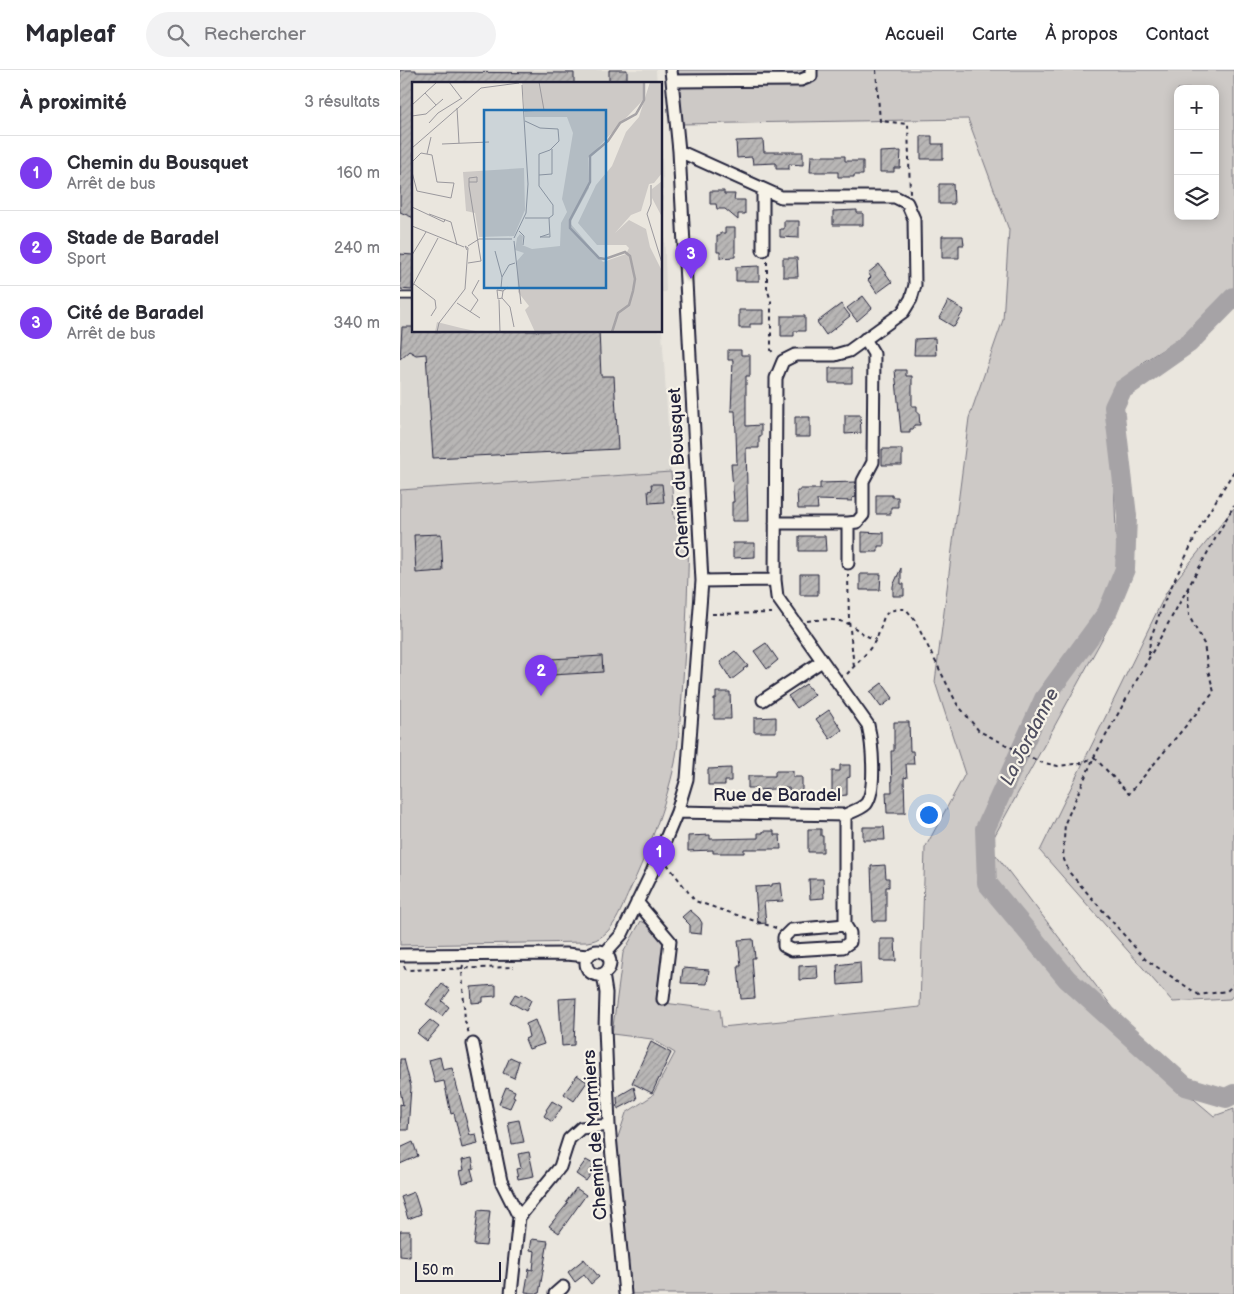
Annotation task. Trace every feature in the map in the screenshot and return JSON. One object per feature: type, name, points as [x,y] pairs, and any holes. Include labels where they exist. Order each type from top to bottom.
[{"type":"street","points":[[672,75],[801,80],[811,76],[812,70]]},
{"type":"street","name":"Chemin du Bousquet","points":[[605,953],[622,934],[660,854],[677,812],[687,779],[700,614],[702,581],[679,151],[672,75]]},
{"type":"street","points":[[679,151],[780,197],[895,197],[907,203],[914,219],[915,285],[911,299],[903,312],[849,350],[835,355],[795,355],[782,361]]},
{"type":"street","points":[[763,189],[763,250]]},
{"type":"street","points":[[775,522],[848,523],[857,522],[863,515],[863,481],[872,462],[874,354],[865,339]]},
{"type":"street","name":"Rue de Baradel","points":[[677,812],[845,815],[865,804],[872,791],[872,739],[868,726],[777,597],[775,580],[776,378],[782,361]]},
{"type":"street","points":[[848,523],[848,563]]},
{"type":"street","points":[[702,581],[775,580]]},
{"type":"street","points":[[764,700],[822,661]]},
{"type":"street","points":[[845,815],[845,925],[850,933],[850,942],[843,947],[792,950],[784,946],[784,937],[791,930],[845,925]]},
{"type":"street","points":[[637,902],[670,941],[663,999]]},
{"type":"street","points":[[400,955],[572,954],[588,956],[596,951],[605,953],[610,960],[609,968],[603,974],[590,972],[586,965],[588,956]]},
{"type":"street","name":"Chemin de Marmiers","points":[[603,974],[606,993],[605,1028],[609,1125],[625,1294]]},
{"type":"street","points":[[473,1044],[501,1181],[519,1217],[511,1294]]},
{"type":"street","points":[[519,1217],[560,1167],[569,1139],[581,1128],[609,1125]]},
{"type":"path","points":[[876,70],[880,120],[908,124],[911,198],[907,203]]},
{"type":"path","points":[[763,250],[767,256],[767,288],[771,301],[771,350],[782,361]]},
{"type":"path","points":[[1149,657],[1150,640],[1163,604],[1200,525],[1234,470]]},
{"type":"path","points":[[1234,505],[1094,756],[1065,824],[1063,857],[1069,872],[1145,959],[1199,995],[1227,991],[1234,984]]},
{"type":"path","points":[[848,563],[849,624],[854,666]]},
{"type":"path","points":[[1094,756],[1129,794],[1214,692],[1204,644],[1189,616],[1188,587]]},
{"type":"path","points":[[838,683],[876,639],[884,616],[893,609],[906,609],[914,619],[957,704],[979,731],[1040,762],[1058,766],[1082,763],[1094,756]]},
{"type":"path","points":[[700,614],[836,619],[849,624],[868,637],[876,639]]},
{"type":"path","points":[[660,854],[695,901],[788,932]]},
{"type":"path","points":[[467,954],[462,969],[465,1021],[473,1044]]},
{"type":"shaded area","points":[[400,70],[656,70],[657,82],[412,82],[412,332],[662,332],[671,472],[400,490]]},
{"type":"shaded area","points":[[676,70],[1234,70],[1234,293],[1202,325],[1143,362],[1111,404],[1119,608],[989,846],[1162,1072],[1214,1116],[1234,1109],[1234,1294],[630,1294],[613,1152],[626,1113],[652,1096],[675,1053],[652,1039],[612,1034],[623,953],[641,921],[654,928],[663,940],[656,1002],[720,1010],[722,1027],[920,1007],[925,848],[965,774],[935,682],[969,418],[1003,320],[1009,230],[968,119],[681,124]]},
{"type":"shaded area","points":[[662,156],[666,292],[662,292]]},
{"type":"shaded area","points":[[671,472],[674,518],[689,531],[685,654],[678,746],[671,780],[655,829],[636,877],[614,923],[603,936],[587,942],[400,945],[400,490]]},
{"type":"shaded area","points":[[1234,508],[1234,994],[1230,999],[1173,1002],[1040,851],[1167,591]]},
{"type":"building","points":[[400,70],[416,70],[416,72],[574,73],[574,82],[412,82],[412,217],[400,212]]},
{"type":"building","points":[[609,70],[627,70],[627,81],[609,82]]},
{"type":"building","points":[[921,136],[932,136],[932,144],[943,144],[943,159],[921,159]]},
{"type":"building","points":[[763,140],[764,152],[803,152],[803,165],[789,164],[789,169],[776,169],[776,163],[753,164],[752,157],[737,158],[736,141]]},
{"type":"building","points":[[901,151],[900,168],[894,168],[894,172],[880,172],[880,152]]},
{"type":"building","points":[[811,156],[845,156],[845,161],[863,161],[863,175],[838,177],[838,172],[810,172]]},
{"type":"building","points":[[939,184],[953,184],[954,204],[939,204]]},
{"type":"building","points":[[710,191],[724,191],[724,194],[735,194],[734,200],[745,200],[745,214],[738,214],[738,220],[725,209],[717,209],[716,204],[710,204]]},
{"type":"building","points":[[857,210],[857,213],[863,213],[863,225],[833,225],[833,211]]},
{"type":"building","points":[[784,221],[799,221],[799,238],[780,237],[780,229],[784,229]]},
{"type":"building","points":[[725,228],[735,228],[735,257],[720,258],[720,252],[717,252],[717,236],[720,236],[720,233],[725,233]]},
{"type":"building","points":[[942,236],[963,236],[964,245],[959,245],[959,258],[942,258]]},
{"type":"building","points":[[400,254],[412,255],[412,290],[400,289]]},
{"type":"building","points":[[783,258],[797,258],[798,277],[783,277]]},
{"type":"building","points":[[879,264],[892,282],[877,293],[868,280],[871,277],[868,273]]},
{"type":"building","points":[[759,266],[759,281],[736,281],[736,267]]},
{"type":"building","points":[[863,296],[872,308],[857,321],[847,308]]},
{"type":"building","points":[[948,301],[964,310],[954,327],[939,318]]},
{"type":"building","points":[[841,304],[850,316],[826,335],[817,322]]},
{"type":"building","points":[[739,310],[763,310],[763,324],[750,324],[750,328],[739,328]]},
{"type":"building","points":[[781,316],[805,316],[805,331],[794,331],[794,336],[781,336]]},
{"type":"building","points":[[402,327],[412,327],[412,332],[599,332],[601,376],[614,376],[618,449],[433,458],[426,354],[416,355],[409,351],[400,359]]},
{"type":"building","points":[[935,338],[936,355],[914,355],[915,339]]},
{"type":"building","points":[[728,350],[741,350],[741,355],[750,355],[750,376],[746,376],[746,426],[761,425],[759,448],[746,448],[748,521],[732,521],[732,502],[734,502],[731,464],[737,464],[735,411],[731,411],[733,360],[728,360]]},
{"type":"building","points":[[829,368],[852,368],[852,383],[829,383]]},
{"type":"building","points":[[895,370],[906,370],[906,376],[912,376],[912,406],[917,406],[920,425],[914,425],[914,429],[910,429],[910,432],[901,432]]},
{"type":"building","points":[[845,415],[860,415],[861,433],[845,434]]},
{"type":"building","points":[[795,417],[810,417],[810,437],[795,437]]},
{"type":"building","points":[[882,449],[902,449],[902,465],[882,465]]},
{"type":"building","points":[[856,482],[856,497],[852,498],[852,501],[817,500],[818,509],[798,509],[797,491],[800,491],[800,489],[820,489],[820,483]]},
{"type":"building","points":[[651,484],[662,484],[664,502],[649,503],[648,491],[652,490]]},
{"type":"building","points":[[876,495],[898,497],[898,507],[891,507],[891,514],[876,514]]},
{"type":"building","points":[[862,532],[884,533],[884,546],[878,546],[878,552],[862,552]]},
{"type":"building","points":[[441,534],[443,571],[416,573],[414,535]]},
{"type":"building","points":[[799,536],[825,536],[826,551],[799,551]]},
{"type":"building","points":[[733,543],[755,543],[755,557],[733,558]]},
{"type":"building","points":[[901,568],[901,584],[904,584],[904,596],[893,596],[893,586]]},
{"type":"building","points":[[800,574],[818,574],[818,595],[800,595]]},
{"type":"building","points":[[860,574],[881,574],[880,590],[860,590]]},
{"type":"building","points":[[766,643],[778,660],[767,669],[754,651]]},
{"type":"building","points":[[735,651],[748,666],[731,680],[720,662]]},
{"type":"building","points":[[602,656],[603,672],[535,676],[534,660]]},
{"type":"building","points":[[882,683],[893,698],[881,707],[870,692]]},
{"type":"building","points":[[806,684],[815,695],[797,708],[788,696]]},
{"type":"building","points":[[716,692],[730,692],[731,719],[714,719]]},
{"type":"building","points":[[829,710],[842,730],[830,739],[816,719]]},
{"type":"building","points":[[776,717],[776,732],[754,732],[754,718]]},
{"type":"building","points":[[894,722],[909,722],[910,751],[913,751],[914,764],[906,764],[907,778],[904,777],[905,813],[887,813],[886,792],[892,792],[891,751],[894,751]]},
{"type":"building","points":[[840,765],[850,765],[850,777],[847,778],[847,795],[837,796],[837,793],[832,793],[832,771],[840,771]]},
{"type":"building","points":[[731,768],[731,781],[725,781],[725,785],[708,785],[708,769]]},
{"type":"building","points":[[775,771],[793,771],[793,777],[802,777],[802,791],[790,792],[789,788],[757,790],[757,788],[748,788],[748,776],[775,776]]},
{"type":"building","points":[[863,827],[884,827],[885,840],[863,840]]},
{"type":"building","points":[[808,829],[821,829],[823,852],[808,852]]},
{"type":"building","points":[[763,831],[774,831],[774,835],[780,835],[781,849],[744,849],[744,853],[713,853],[713,850],[688,851],[688,836],[710,835],[710,839],[758,838],[758,833],[763,833]]},
{"type":"building","points":[[885,865],[886,878],[889,878],[889,887],[886,887],[886,921],[873,921],[871,866]]},
{"type":"building","points":[[809,879],[823,879],[824,898],[810,899]]},
{"type":"building","points":[[781,883],[783,901],[764,902],[766,923],[758,924],[755,887],[772,886],[772,884]]},
{"type":"building","points":[[690,910],[702,923],[701,934],[690,933],[690,925],[682,917]]},
{"type":"building","points":[[753,939],[755,958],[752,958],[755,998],[741,999],[738,966],[741,966],[738,940]]},
{"type":"building","points":[[880,939],[895,939],[896,961],[880,961]]},
{"type":"building","points":[[860,962],[861,983],[838,985],[837,965]]},
{"type":"building","points":[[817,965],[818,979],[799,980],[799,966]]},
{"type":"building","points":[[683,968],[709,970],[707,984],[681,983]]},
{"type":"building","points":[[442,984],[450,990],[442,1001],[449,1007],[442,1016],[426,1004]]},
{"type":"building","points":[[496,985],[496,996],[483,997],[483,1002],[472,1003],[471,987]]},
{"type":"building","points":[[515,994],[520,996],[521,994],[531,1000],[526,1011],[510,1002]]},
{"type":"building","points":[[576,998],[574,1045],[562,1046],[559,999]]},
{"type":"building","points":[[430,1020],[439,1027],[427,1041],[417,1033]]},
{"type":"building","points":[[535,1020],[544,1044],[529,1049],[525,1039],[529,1037],[526,1024]]},
{"type":"building","points":[[651,1042],[671,1053],[652,1093],[632,1083]]},
{"type":"building","points":[[440,1057],[443,1070],[452,1068],[470,1135],[476,1134],[478,1144],[462,1148],[454,1113],[451,1114],[444,1081],[435,1083],[429,1060]]},
{"type":"building","points":[[510,1057],[519,1061],[514,1078],[503,1073]]},
{"type":"building","points":[[400,1059],[404,1059],[411,1087],[408,1130],[400,1130],[400,1104],[403,1105],[400,1090]]},
{"type":"building","points":[[577,1075],[587,1082],[574,1101],[564,1094]]},
{"type":"building","points":[[506,1087],[515,1091],[513,1096],[515,1097],[510,1108],[499,1104]]},
{"type":"building","points":[[634,1087],[637,1099],[618,1109],[617,1097]]},
{"type":"building","points":[[552,1101],[562,1107],[552,1122],[544,1116]]},
{"type":"building","points":[[519,1120],[524,1142],[512,1144],[508,1122]]},
{"type":"building","points":[[413,1142],[418,1156],[400,1164],[400,1148]]},
{"type":"building","points":[[529,1152],[534,1176],[518,1179],[516,1169],[521,1168],[518,1154]]},
{"type":"building","points":[[472,1158],[474,1168],[471,1169],[474,1180],[463,1183],[460,1171],[464,1170],[462,1160]]},
{"type":"building","points":[[586,1160],[595,1165],[586,1181],[576,1174]]},
{"type":"building","points":[[576,1188],[586,1195],[559,1233],[549,1226],[568,1203],[566,1202]]},
{"type":"building","points":[[414,1192],[421,1214],[408,1219],[401,1197]]},
{"type":"building","points":[[478,1210],[490,1211],[486,1246],[474,1245]]},
{"type":"building","points":[[400,1231],[410,1231],[410,1257],[400,1256]]},
{"type":"building","points":[[532,1239],[548,1241],[539,1294],[525,1292],[529,1269],[533,1270],[535,1251],[530,1250]]},
{"type":"building","points":[[584,1259],[599,1277],[591,1284],[584,1275],[575,1282],[568,1272]]},
{"type":"waterway","name":"La Jordanne","points":[[1234,297],[1189,343],[1122,390],[1114,407],[1127,516],[1125,569],[1107,613],[1044,699],[985,829],[987,883],[1067,979],[1185,1086],[1226,1098],[1234,1094]]},
{"type":"place","name":"Cité de Baradel","points":[[691,279]]},
{"type":"place","name":"Stade de Baradel","points":[[541,696]]},
{"type":"place","name":"Chemin du Bousquet","points":[[659,877]]}]
